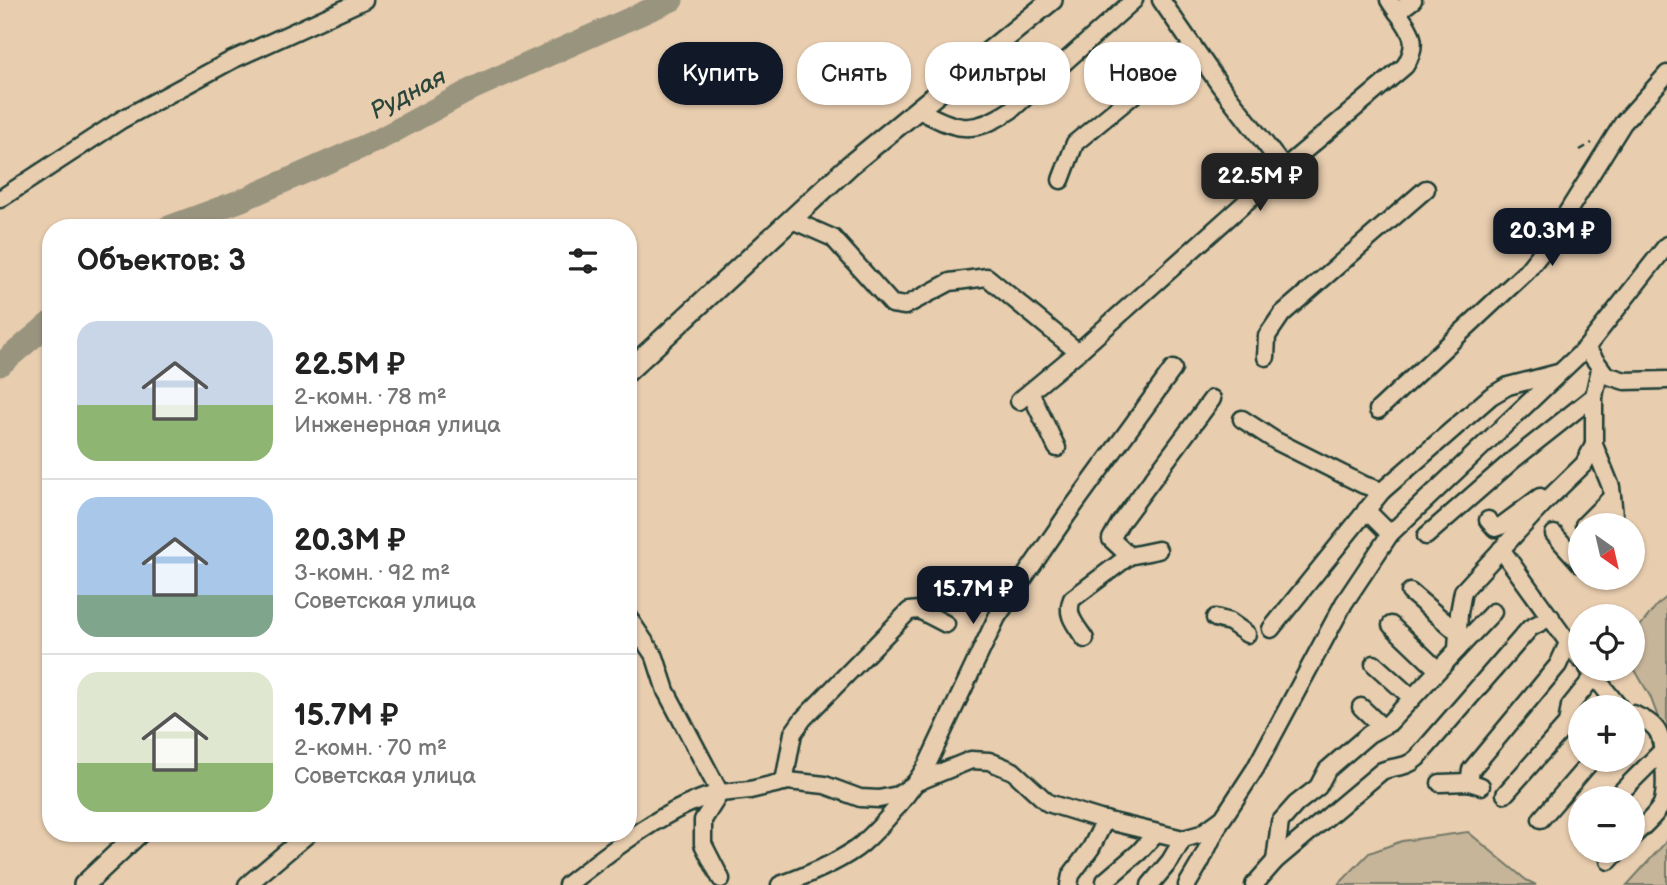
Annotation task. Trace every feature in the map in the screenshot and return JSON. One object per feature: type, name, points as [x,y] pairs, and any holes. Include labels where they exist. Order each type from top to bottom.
[{"type":"main road","points":[[637,363],[850,165],[1052,0]]},
{"type":"main road","points":[[84,885],[129,842]]},
{"type":"street","points":[[0,199],[121,120],[232,60],[364,0]]},
{"type":"street","points":[[917,109],[947,125],[973,128],[995,120],[1011,110],[1134,0]]},
{"type":"street","points":[[1161,0],[1190,42]]},
{"type":"street","points":[[1057,448],[1025,397],[1284,168],[1405,66],[1413,54],[1415,41],[1393,6],[1413,0]]},
{"type":"street","points":[[1201,57],[1284,168]]},
{"type":"street","points":[[1378,410],[1526,272],[1545,248],[1623,123],[1667,74]]},
{"type":"street","points":[[1061,180],[1074,143],[1121,105]]},
{"type":"street","points":[[1266,356],[1267,336],[1282,314],[1426,188]]},
{"type":"street","points":[[792,220],[833,238],[892,304],[905,306],[950,282],[986,277],[1078,352]]},
{"type":"street","points":[[1186,885],[1223,818],[1255,769],[1344,603],[1391,534],[1586,348],[1667,245]]},
{"type":"street","points":[[1586,348],[1606,375],[1625,380],[1667,380]]},
{"type":"street","points":[[780,885],[809,874],[861,845],[917,782],[997,617],[1173,369]]},
{"type":"street","points":[[1601,369],[1594,396],[1594,445],[1611,488],[1614,513]]},
{"type":"street","points":[[1271,629],[1382,491],[1491,396],[1508,386],[1561,372]]},
{"type":"street","points":[[1426,536],[1513,460],[1594,396]]},
{"type":"street","points":[[1129,556],[1111,539],[1212,399]]},
{"type":"street","points":[[1242,419],[1276,441],[1364,485],[1382,491]]},
{"type":"street","points":[[1457,650],[1463,591],[1584,464],[1594,445]]},
{"type":"street","points":[[1488,520],[1495,527],[1502,526],[1584,464]]},
{"type":"street","points":[[1596,513],[1612,496]]},
{"type":"street","points":[[1366,509],[1391,534]]},
{"type":"street","points":[[1568,535],[1559,540],[1568,550]]},
{"type":"street","points":[[1440,783],[1475,784],[1471,770],[1558,665],[1568,643],[1502,549]]},
{"type":"street","points":[[1085,639],[1070,617],[1072,599],[1129,556],[1157,550]]},
{"type":"street","points":[[1410,592],[1458,633]]},
{"type":"street","points":[[784,782],[793,733],[803,719],[909,611],[919,610],[946,624]]},
{"type":"street","points":[[1275,861],[1280,822],[1296,804],[1318,787],[1327,770],[1369,734],[1389,723],[1493,612]]},
{"type":"street","points":[[1254,885],[1275,861],[1382,771],[1392,767],[1409,766],[1531,628],[1551,617]]},
{"type":"street","points":[[1215,618],[1230,622],[1247,634]]},
{"type":"street","points":[[1391,625],[1438,670]]},
{"type":"street","points":[[637,636],[655,657],[666,691],[720,793]]},
{"type":"street","points":[[1374,664],[1412,698]]},
{"type":"street","points":[[1506,794],[1567,724],[1570,706],[1585,681]]},
{"type":"street","points":[[1598,681],[1609,695]]},
{"type":"street","points":[[1361,707],[1381,726]]},
{"type":"street","points":[[1645,720],[1657,730],[1663,750],[1664,796],[1661,805],[1645,823]]},
{"type":"street","points":[[1627,786],[1663,750]]},
{"type":"street","points":[[637,836],[674,810],[699,798],[720,793],[750,790],[784,782],[825,785],[860,798],[879,799],[898,795],[917,782],[971,760],[989,761],[1013,771],[1048,803],[1156,833],[1183,839],[1201,834],[1223,818]]},
{"type":"street","points":[[1541,819],[1582,772]]},
{"type":"street","points":[[720,793],[703,820],[702,844],[721,879]]},
{"type":"street","points":[[1069,885],[1071,875],[1091,848],[1105,820]]},
{"type":"street","points":[[1105,881],[1139,852],[1156,833]]},
{"type":"street","points":[[1150,885],[1170,862],[1183,839]]},
{"type":"street","points":[[247,885],[298,842]]},
{"type":"street","points":[[566,885],[628,842]]},
{"type":"shaded area","points":[[1667,597],[1667,741],[1641,681],[1645,681],[1645,620]]},
{"type":"shaded area","points":[[1468,832],[1526,880],[1536,885],[1338,885],[1369,853],[1402,841]]},
{"type":"shaded area","points":[[1667,838],[1667,885],[1627,885],[1665,843]]},
{"type":"waterway","name":"Рудная","points":[[190,219],[242,200],[380,139],[474,88],[672,0]]},
{"type":"waterway","name":"Рудная","points":[[0,365],[42,330]]}]
